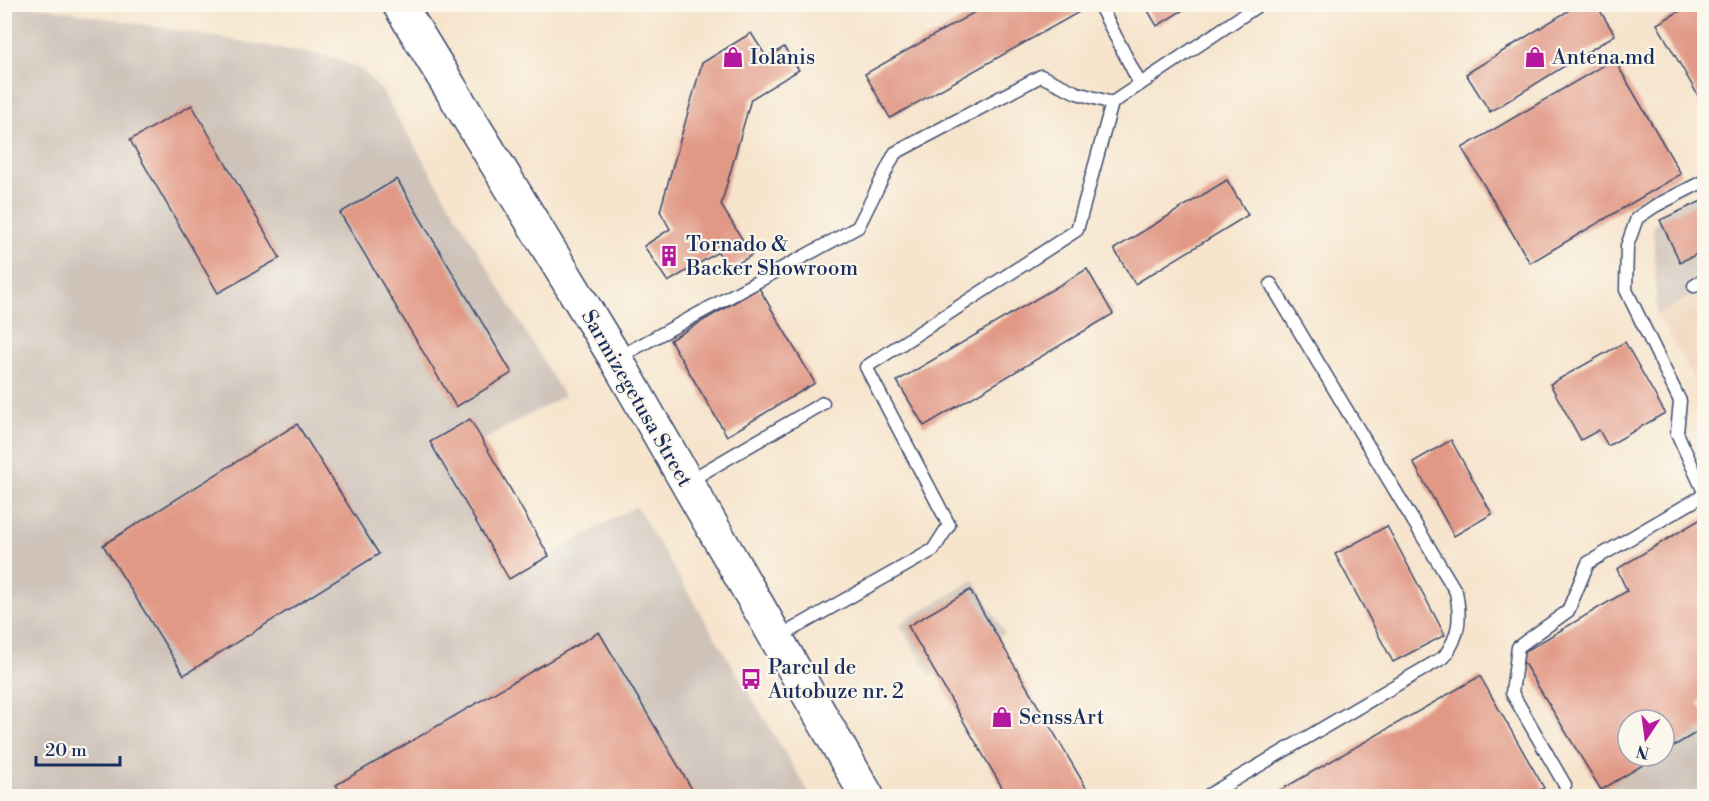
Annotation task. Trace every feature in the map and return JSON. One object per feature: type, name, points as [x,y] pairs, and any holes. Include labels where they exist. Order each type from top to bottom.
[{"type":"main road","name":"Sarmizegetusa Street","points":[[399,4],[616,358],[867,796]]},
{"type":"lane","points":[[1099,4],[1140,84]]},
{"type":"lane","points":[[775,639],[933,550],[949,525],[866,367],[1077,230],[1112,103],[1260,4]]},
{"type":"lane","points":[[616,358],[858,227],[895,153],[1041,76],[1077,93],[1112,103]]},
{"type":"lane","points":[[1565,785],[1512,693],[1518,647],[1568,610],[1588,563],[1704,494],[1677,433],[1680,401],[1626,290],[1627,246],[1637,218],[1655,206],[1704,181]]},
{"type":"lane","points":[[1207,796],[1444,657],[1455,642],[1461,618],[1456,592],[1270,284]]},
{"type":"lane","points":[[686,482],[823,403]]},
{"type":"shaded area","points":[[5,5],[48,8],[337,58],[363,71],[382,91],[564,396],[483,440],[549,555],[636,506],[811,796],[5,796]]},
{"type":"shaded area","points":[[1704,192],[1704,290],[1657,314],[1653,229],[1661,213]]},
{"type":"shaded area","points":[[1704,290],[1704,397],[1657,314]]},
{"type":"shaded area","points":[[974,580],[1005,633],[931,676],[900,624]]},
{"type":"shaded area","points":[[1704,728],[1704,796],[1590,796],[1638,768],[1676,768],[1676,745]]},
{"type":"building","points":[[989,4],[1078,4],[1081,11],[890,118],[865,74]]},
{"type":"building","points":[[1144,4],[1193,4],[1157,26]]},
{"type":"building","points":[[1579,4],[1596,4],[1615,35],[1490,112],[1466,74]]},
{"type":"building","points":[[1692,4],[1704,4],[1704,106],[1657,24]]},
{"type":"building","points":[[751,33],[767,58],[784,47],[799,70],[751,99],[721,205],[752,255],[729,269],[718,252],[668,282],[644,246],[670,229],[660,211],[702,63]]},
{"type":"building","points":[[1614,59],[1681,174],[1530,263],[1462,148]]},
{"type":"building","points":[[192,105],[280,258],[218,293],[130,140]]},
{"type":"building","points":[[397,179],[512,373],[456,407],[340,213]]},
{"type":"building","points":[[1227,180],[1248,215],[1135,284],[1114,249]]},
{"type":"building","points":[[1704,200],[1704,251],[1680,262],[1660,220]]},
{"type":"building","points":[[1087,269],[1113,314],[924,426],[897,381]]},
{"type":"building","points":[[759,288],[815,383],[727,436],[670,340]]},
{"type":"building","points":[[1625,342],[1665,413],[1608,446],[1599,430],[1581,440],[1550,384]]},
{"type":"building","points":[[470,419],[549,556],[509,579],[430,442]]},
{"type":"building","points":[[297,424],[379,554],[184,675],[103,545]]},
{"type":"building","points":[[1451,440],[1492,514],[1454,536],[1413,462]]},
{"type":"building","points":[[1704,517],[1704,698],[1698,702],[1704,712],[1704,728],[1676,745],[1676,708],[1616,708],[1616,768],[1638,768],[1601,790],[1519,655],[1627,591],[1617,569]]},
{"type":"building","points":[[1387,526],[1445,635],[1393,662],[1335,554]]},
{"type":"building","points":[[970,590],[1091,796],[1007,796],[908,626]]},
{"type":"building","points":[[599,632],[696,796],[343,796],[336,785]]},
{"type":"building","points":[[1480,676],[1544,788],[1529,796],[1270,796]]},
{"type":"place","name":"Iolanis","points":[[733,57]]},
{"type":"place","name":"Antena.md","points":[[1535,57]]},
{"type":"place","name":"Tornado & Backer Showroom","points":[[669,256]]},
{"type":"place","name":"Parcul de Autobuze nr. 2","points":[[751,679]]},
{"type":"place","name":"SenssArt","points":[[1002,717]]}]
